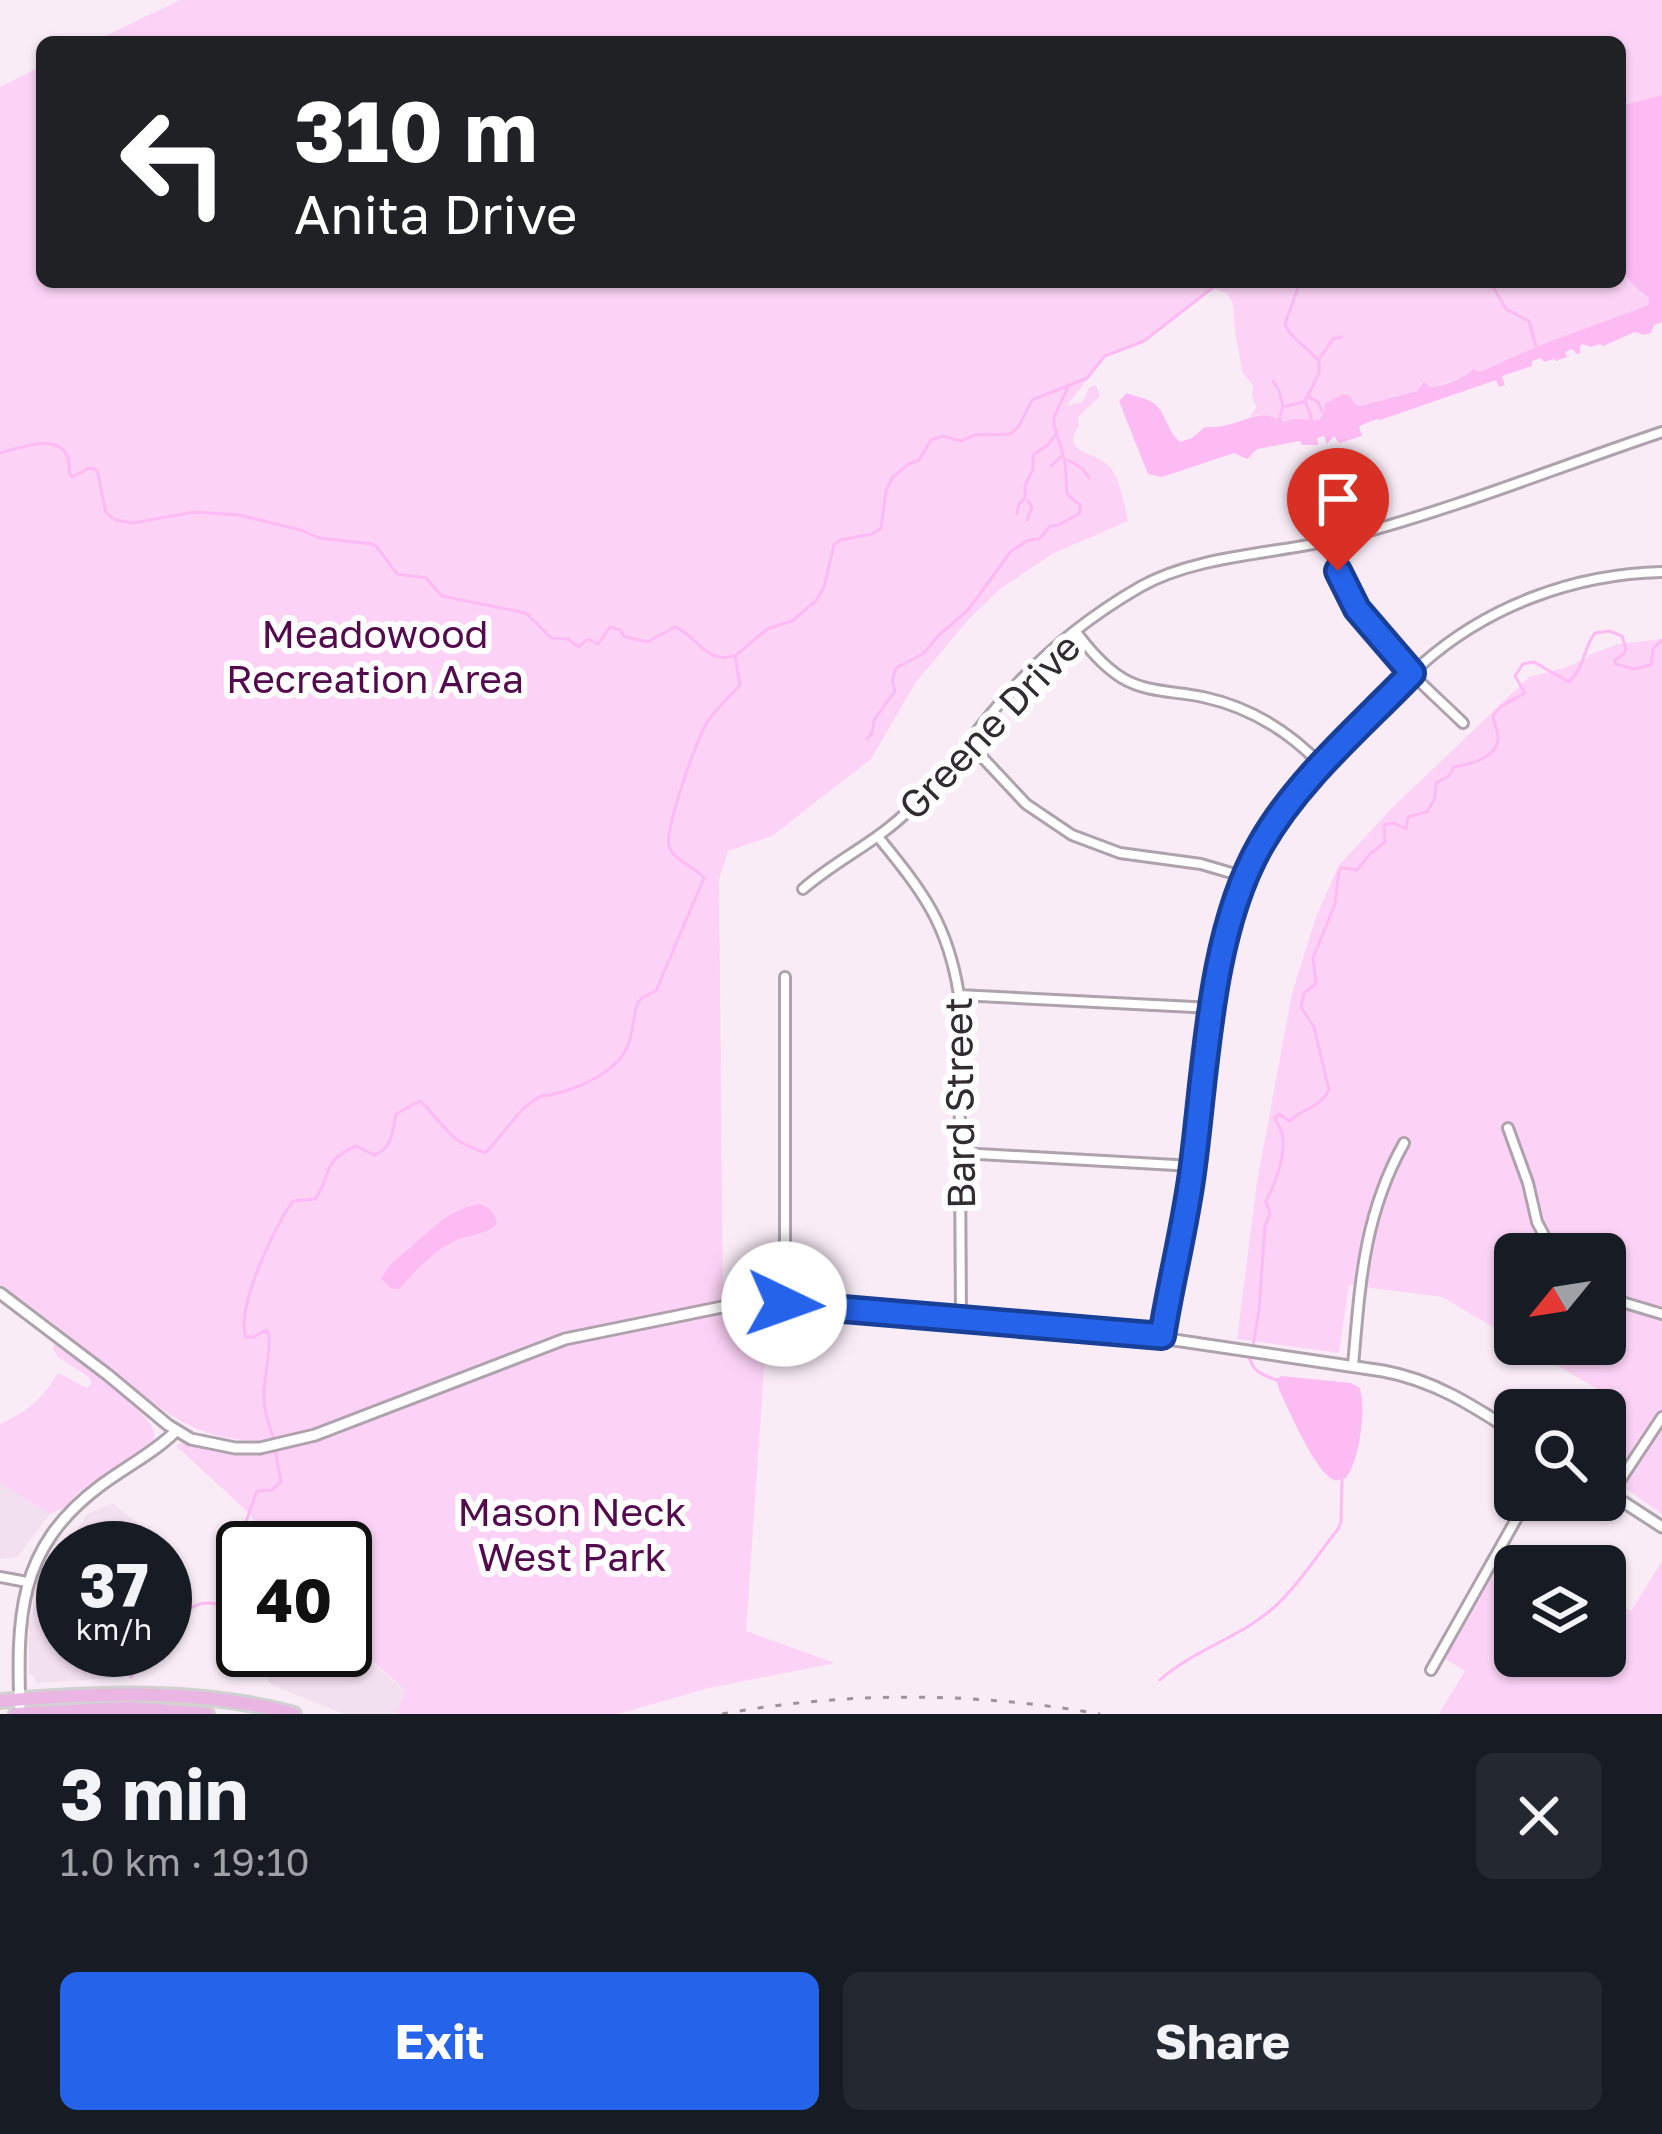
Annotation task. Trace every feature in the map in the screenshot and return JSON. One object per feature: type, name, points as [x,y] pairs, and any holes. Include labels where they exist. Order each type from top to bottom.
[{"type":"highway","points":[[19,1709],[170,1695],[243,1701],[294,1714]]},
{"type":"highway","points":[[0,1701],[19,1709],[168,1709],[208,1714]]},
{"type":"street","name":"Greene Drive","points":[[803,889],[879,838],[914,806],[1018,683],[1076,632],[1163,575],[1207,562],[1327,542],[1497,491],[1662,432]]},
{"type":"street","points":[[1327,542],[1357,609],[1463,724]]},
{"type":"street","points":[[1162,1336],[1193,1166],[1226,938],[1245,877],[1280,814],[1412,673],[1461,634],[1556,589],[1662,572]]},
{"type":"street","points":[[1076,632],[1108,669],[1122,677],[1148,689],[1207,698],[1250,713],[1288,735],[1322,766]]},
{"type":"street","points":[[968,742],[1026,804],[1072,835],[1120,853],[1202,864],[1245,877]]},
{"type":"street","name":"Bard Street","points":[[879,838],[935,914],[955,965],[961,1320]]},
{"type":"street","points":[[784,1304],[785,977]]},
{"type":"street","points":[[959,995],[1213,1008]]},
{"type":"street","points":[[1508,1128],[1543,1233]]},
{"type":"street","points":[[1353,1366],[1369,1227],[1383,1184],[1404,1143]]},
{"type":"street","points":[[961,1153],[1193,1166]]},
{"type":"street","points":[[0,1293],[176,1431],[223,1447],[266,1447],[315,1435],[565,1340],[727,1306],[784,1304],[1162,1336],[1392,1372],[1432,1384],[1494,1419]]},
{"type":"street","points":[[1626,1304],[1662,1314]]},
{"type":"street","points":[[1626,1467],[1662,1417]]},
{"type":"street","points":[[19,1709],[19,1634],[27,1582],[53,1534],[78,1505],[176,1431]]},
{"type":"street","points":[[1626,1504],[1662,1527]]},
{"type":"street","points":[[1431,1670],[1515,1521]]},
{"type":"street","points":[[0,1576],[27,1582]]},
{"type":"shaded area","points":[[1662,95],[1662,322],[1651,333],[1635,332],[1603,346],[1583,344],[1580,353],[1572,349],[1556,361],[1532,361],[1532,366],[1502,376],[1505,385],[1499,387],[1496,380],[1377,419],[1359,426],[1362,436],[1339,443],[1334,436],[1327,444],[1324,436],[1317,438],[1318,445],[1300,441],[1257,449],[1247,459],[1234,453],[1162,477],[1148,474],[1119,401],[1127,393],[1156,405],[1180,442],[1205,427],[1261,416],[1280,416],[1283,422],[1319,420],[1325,404],[1343,394],[1360,406],[1417,391],[1424,381],[1429,387],[1446,384],[1473,369],[1480,372],[1646,306],[1648,297],[1626,275],[1626,104]]},
{"type":"shaded area","points":[[480,1204],[495,1217],[497,1224],[492,1228],[443,1247],[399,1289],[381,1279],[437,1224]]},
{"type":"shaded area","points":[[1281,1376],[1360,1388],[1360,1434],[1346,1478],[1333,1480],[1315,1460],[1279,1389],[1276,1380]]},
{"type":"shaded area","points":[[0,1483],[50,1514],[45,1521],[36,1521],[36,1532],[17,1557],[0,1559]]},
{"type":"shaded area","points":[[112,1503],[135,1521],[83,1521]]},
{"type":"shaded area","points":[[36,1600],[36,1677],[114,1678],[36,1683],[29,1674],[29,1623]]},
{"type":"shaded area","points":[[372,1662],[405,1691],[397,1714],[344,1714],[272,1685],[267,1677],[372,1677]]},
{"type":"green space","points":[[180,0],[1662,0],[1662,95],[1626,104],[1626,36],[105,36]]},
{"type":"green space","name":"Meadowood Recreation Area","points":[[36,69],[36,288],[1213,288],[1144,341],[1105,356],[1067,406],[1082,402],[1096,385],[1100,396],[1078,417],[1074,442],[1108,465],[1128,521],[1052,554],[999,590],[916,682],[871,759],[772,836],[728,851],[719,880],[723,1300],[545,1338],[297,1435],[264,1440],[210,1434],[165,1411],[0,1284],[0,87]]},
{"type":"green space","name":"Meadowood Recreation Area","points":[[1626,273],[1649,303],[1480,372],[1436,386],[1422,383],[1417,391],[1360,406],[1350,396],[1325,404],[1319,420],[1283,422],[1250,417],[1256,407],[1253,386],[1243,373],[1233,303],[1226,293],[1213,288],[1626,288]]},
{"type":"green space","points":[[1662,639],[1662,1514],[1626,1489],[1626,1389],[1597,1389],[1557,1365],[1626,1365],[1626,1233],[1494,1233],[1494,1328],[1442,1297],[1349,1285],[1339,1353],[1237,1339],[1257,1182],[1292,993],[1316,917],[1339,865],[1529,677],[1564,668],[1618,644]]},
{"type":"green space","name":"Mason Neck West Park","points":[[768,1311],[746,1631],[835,1663],[709,1688],[618,1714],[397,1714],[405,1690],[372,1661],[372,1521],[254,1521],[176,1446],[184,1441],[252,1452],[302,1445],[555,1347],[700,1315]]},
{"type":"green space","points":[[54,1343],[134,1407],[151,1425],[154,1443],[50,1514],[0,1483],[0,1424],[34,1404],[58,1373],[87,1388],[91,1384],[90,1378],[58,1357]]},
{"type":"green space","points":[[1662,1561],[1662,1714],[1439,1714],[1465,1671],[1445,1659],[1491,1578],[1494,1677],[1626,1677],[1626,1608],[1631,1611]]},
{"type":"waterway","points":[[274,1439],[264,1396],[269,1335],[266,1330],[246,1337],[244,1324],[259,1268],[293,1201],[315,1199],[332,1164],[344,1152],[356,1146],[374,1155],[380,1152],[391,1138],[396,1114],[420,1101],[456,1139],[485,1153],[529,1104],[589,1082],[625,1052],[637,1005],[656,991],[704,878],[675,856],[669,837],[682,784],[703,730],[740,685],[735,656],[767,629],[792,621],[816,601],[834,545],[881,528],[892,478],[919,460],[931,440],[1010,434],[1032,400],[1087,378],[1105,356],[1144,341],[1212,288]]},
{"type":"waterway","points":[[1298,288],[1285,324],[1319,362],[1319,373],[1305,401],[1312,420]]},
{"type":"waterway","points":[[1494,288],[1506,309],[1529,321],[1537,350]]},
{"type":"waterway","points":[[1319,359],[1333,339],[1342,337]]},
{"type":"waterway","points":[[1273,381],[1283,407]]},
{"type":"waterway","points":[[867,739],[895,691],[896,668],[923,654],[969,609],[1011,551],[1080,513],[1080,505],[1067,494],[1065,461],[1054,425],[1068,387]]},
{"type":"waterway","points":[[1308,394],[1325,417]]},
{"type":"waterway","points":[[1280,416],[1283,407],[1303,402]]},
{"type":"waterway","points":[[1017,513],[1025,498],[1033,455],[1055,435]]},
{"type":"waterway","points":[[0,453],[34,444],[56,445],[68,459],[72,477],[95,469],[106,513],[116,520],[133,523],[194,512],[239,515],[319,538],[372,544],[397,574],[426,578],[442,596],[526,613],[551,638],[568,639],[579,647],[588,639],[598,644],[610,627],[647,642],[675,627],[709,653],[734,656]]},
{"type":"waterway","points":[[1051,466],[1062,456]]},
{"type":"waterway","points":[[1068,460],[1089,478]]},
{"type":"waterway","points":[[1027,520],[1032,507],[1028,500]]},
{"type":"waterway","points":[[1253,1346],[1270,1214],[1266,1201],[1282,1154],[1283,1136],[1275,1118],[1279,1114],[1290,1121],[1321,1101],[1329,1090],[1314,1027],[1301,1007],[1304,993],[1316,984],[1313,958],[1335,904],[1339,871],[1357,870],[1385,842],[1384,825],[1394,823],[1406,829],[1408,817],[1427,812],[1436,783],[1454,767],[1493,751],[1498,738],[1493,716],[1525,693],[1515,676],[1523,664],[1534,662],[1569,682],[1595,633],[1622,636],[1626,648],[1615,664],[1634,669],[1651,665],[1653,649],[1662,640]]},
{"type":"waterway","points":[[1250,1359],[1257,1370],[1276,1380]]},
{"type":"waterway","points":[[192,1608],[223,1602],[235,1587],[237,1547],[257,1491],[272,1490],[281,1482],[275,1449]]},
{"type":"waterway","points":[[1160,1680],[1259,1619],[1289,1592],[1338,1529],[1342,1480]]},
{"type":"railway","points":[[722,1714],[816,1701],[911,1697],[1006,1701],[1100,1714]]},
{"type":"route","points":[[784,1304],[1162,1336],[1190,1186],[1218,976],[1245,877],[1289,803],[1412,673],[1357,609],[1338,571]]}]
